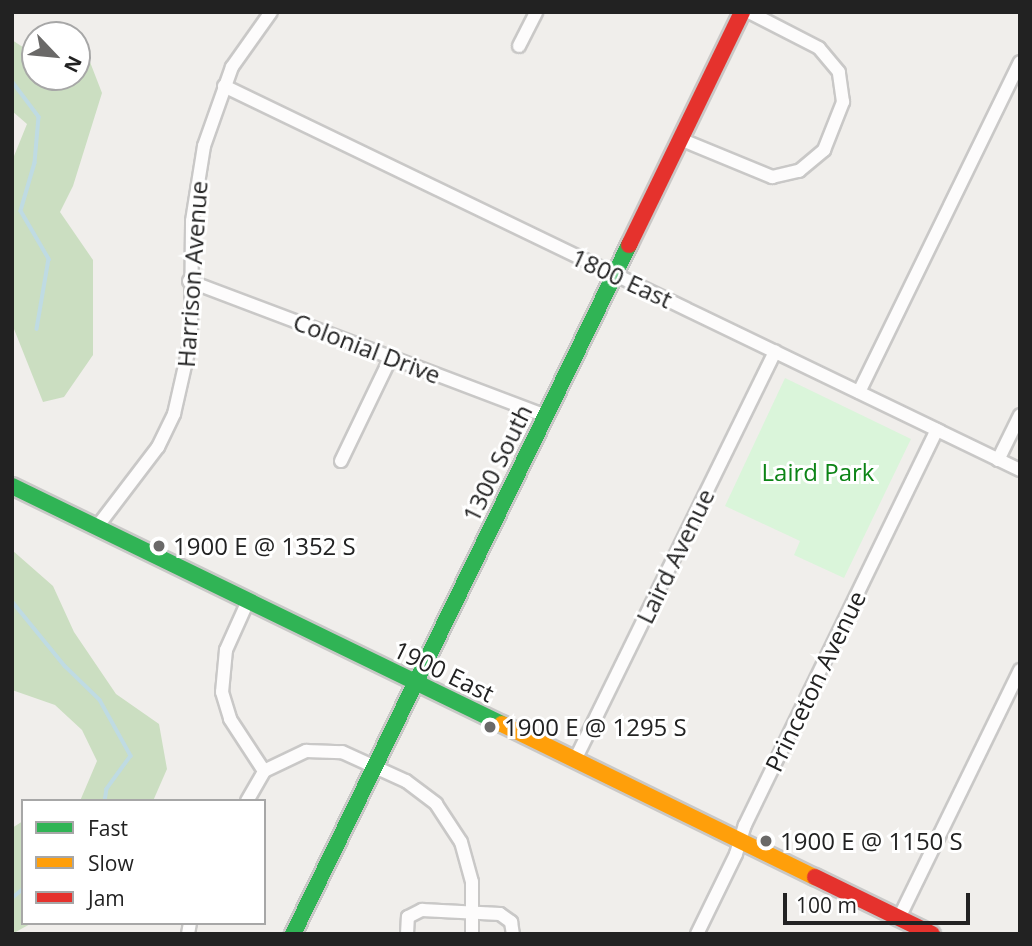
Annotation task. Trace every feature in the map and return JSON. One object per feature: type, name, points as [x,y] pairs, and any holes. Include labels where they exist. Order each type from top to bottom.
[{"type":"street","name":"Harrison Avenue","points":[[97,527],[158,447],[174,414],[191,339],[189,281],[195,187],[224,86],[271,12]]},
{"type":"street","points":[[519,46],[536,12]]},
{"type":"street","name":"1300 South","points":[[293,934],[742,12]]},
{"type":"street","points":[[680,139],[772,177],[799,171],[824,150],[843,102],[839,72],[819,48],[749,12]]},
{"type":"street","points":[[859,391],[1020,62]]},
{"type":"street","name":"1800 East","points":[[224,86],[1020,470]]},
{"type":"street","name":"Colonial Drive","points":[[189,281],[546,416]]},
{"type":"street","name":"Laird Avenue","points":[[575,760],[775,351]]},
{"type":"street","points":[[341,461],[391,357]]},
{"type":"street","points":[[998,460],[1020,415]]},
{"type":"street","name":"Princeton Avenue","points":[[697,934],[937,430]]},
{"type":"street","name":"1900 East","points":[[12,486],[932,934]]},
{"type":"street","points":[[248,601],[226,650],[222,692],[230,719],[264,771]]},
{"type":"street","points":[[899,918],[1020,670]]},
{"type":"street","points":[[248,799],[264,771],[294,755],[318,750],[342,752],[376,765],[427,796],[449,822],[468,859],[473,913],[472,934]]},
{"type":"street","points":[[407,934],[406,922],[417,911],[505,916],[513,934]]},
{"type":"green space","points":[[12,40],[21,46],[21,91],[91,91],[91,65],[102,93],[73,186],[60,212],[93,260],[93,355],[64,397],[43,402],[12,324],[12,161],[27,124],[12,111]]},
{"type":"green space","name":"Laird Park","points":[[785,378],[911,439],[844,578],[794,555],[800,541],[725,506]]},
{"type":"green space","points":[[12,550],[53,586],[74,632],[116,694],[159,724],[167,769],[154,799],[81,799],[97,761],[82,730],[55,705],[12,690]]},
{"type":"green space","points":[[21,822],[21,925],[28,925],[12,934],[12,828]]},
{"type":"waterway","points":[[12,81],[39,117],[35,163],[21,211],[49,259],[37,329]]},
{"type":"waterway","points":[[12,601],[65,666],[100,700],[131,756],[107,789],[105,799]]},
{"type":"waterway","points":[[12,898],[21,891]]},
{"type":"traffic: fast","points":[[293,934],[629,245]]},
{"type":"traffic: fast","points":[[12,486],[502,724]]},
{"type":"traffic: slow","points":[[502,724],[815,877]]},
{"type":"traffic: jam","points":[[629,245],[742,12]]},
{"type":"traffic: jam","points":[[815,877],[932,934]]},
{"type":"place","name":"1900 E @ 1352 S","points":[[159,546]]},
{"type":"place","name":"1900 E @ 1295 S","points":[[490,727]]},
{"type":"place","name":"1900 E @ 1150 S","points":[[766,841]]}]
